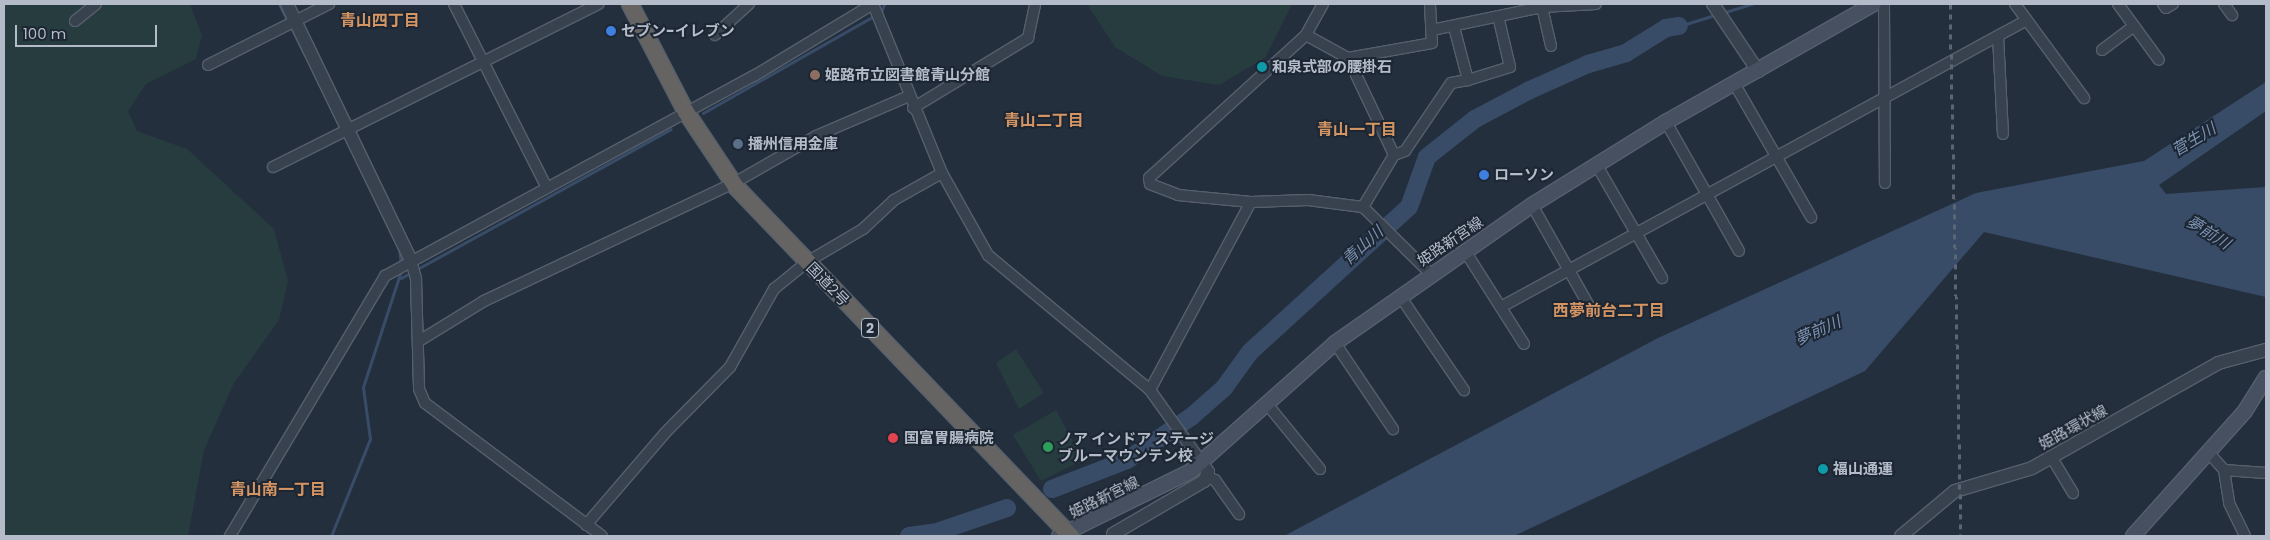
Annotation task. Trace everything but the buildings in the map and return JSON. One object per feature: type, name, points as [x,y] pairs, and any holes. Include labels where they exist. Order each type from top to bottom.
[{"type":"highway","name":"国道2号","points":[[630,4],[686,112],[734,183],[1066,535]]},
{"type":"main road","name":"姫路新宮線","points":[[1066,535],[1202,463],[1335,343],[1532,205],[1666,122],[1874,4]]},
{"type":"main road","points":[[2133,536],[2245,411],[2266,378]]},
{"type":"street","points":[[75,21],[96,4]]},
{"type":"street","points":[[287,4],[290,23],[350,127],[411,261],[416,279],[419,389],[425,403],[602,536]]},
{"type":"street","points":[[208,65],[329,4]]},
{"type":"street","points":[[454,4],[546,188]]},
{"type":"street","points":[[273,167],[482,60],[598,4]]},
{"type":"street","points":[[716,35],[749,4]]},
{"type":"street","points":[[914,108],[1028,38],[1035,4]]},
{"type":"street","points":[[1323,4],[1306,34],[1149,178],[1150,184],[1178,195],[1251,202],[1308,200],[1363,206],[1386,226],[1431,274]]},
{"type":"street","points":[[1348,58],[1432,43],[1430,4]]},
{"type":"street","points":[[1432,30],[1454,27],[1542,7],[1596,4]]},
{"type":"street","points":[[1713,4],[1758,70]]},
{"type":"street","points":[[1884,4],[1885,183]]},
{"type":"street","points":[[2015,4],[2084,98]]},
{"type":"street","points":[[2118,4],[2158,60]]},
{"type":"street","points":[[2163,4],[2166,8],[2173,4]]},
{"type":"street","points":[[2224,4],[2232,15]]},
{"type":"street","points":[[230,536],[375,286],[398,268],[686,112],[874,7],[942,173],[988,255],[1150,390],[1202,463],[1207,477],[1215,480],[1240,514]]},
{"type":"street","points":[[1542,7],[1551,46]]},
{"type":"street","points":[[1363,206],[1394,155],[1404,151],[1451,83],[1468,80],[1510,67],[1498,16]]},
{"type":"street","points":[[1500,307],[2027,20]]},
{"type":"street","points":[[2102,50],[2134,26]]},
{"type":"street","points":[[1454,27],[1468,80]]},
{"type":"street","points":[[1306,34],[1348,58],[1394,155]]},
{"type":"street","points":[[1998,36],[2003,134]]},
{"type":"street","points":[[1734,83],[1811,217]]},
{"type":"street","points":[[419,341],[484,301],[734,183],[816,136],[909,96]]},
{"type":"street","points":[[1666,122],[1739,251]]},
{"type":"street","points":[[1596,164],[1662,278]]},
{"type":"street","points":[[586,524],[665,433],[730,367],[762,304],[807,262],[863,229],[894,200],[942,173]]},
{"type":"street","points":[[1150,390],[1251,202]]},
{"type":"street","points":[[1532,205],[1593,313]]},
{"type":"street","points":[[1465,251],[1524,344]]},
{"type":"street","points":[[1400,296],[1464,390]]},
{"type":"street","points":[[1335,343],[1393,429]]},
{"type":"street","name":"姫路環状線","points":[[1902,536],[1955,491],[2052,458],[2218,364],[2266,350]]},
{"type":"street","points":[[1267,404],[1320,469]]},
{"type":"street","points":[[2208,452],[2224,470],[2229,503],[2245,536]]},
{"type":"street","points":[[2052,458],[2074,493]]},
{"type":"street","points":[[2224,470],[2266,473]]},
{"type":"street","points":[[1113,534],[1181,498],[1207,477]]},
{"type":"green space","points":[[4,4],[190,4],[202,35],[196,59],[146,84],[128,111],[137,131],[187,149],[274,229],[288,281],[279,320],[234,383],[204,450],[188,536],[4,536]]},
{"type":"green space","points":[[1087,4],[1292,4],[1265,58],[1219,85],[1162,76],[1115,47]]},
{"type":"green space","name":"ノア インドア ステージ ブルーマウンテン校","points":[[1016,349],[1044,393],[1019,409],[996,363]]},
{"type":"green space","name":"ノア インドア ステージ ブルーマウンテン校","points":[[1056,410],[1083,460],[1041,481],[1013,435]]},
{"type":"water","points":[[2266,82],[2266,111],[2159,185],[2166,194],[2266,187],[2266,297],[1984,232],[1865,371],[1514,536],[1284,536],[1658,338],[1976,193],[2144,161]]},
{"type":"waterway","points":[[279,4],[305,55]]},
{"type":"waterway","points":[[703,113],[881,12],[884,4]]},
{"type":"waterway","points":[[1725,12],[1752,4]]},
{"type":"waterway","points":[[1679,26],[1712,16]]},
{"type":"waterway","name":"青山川","points":[[1052,489],[1127,460],[1191,417],[1224,388],[1250,352],[1409,207],[1427,157],[1475,119],[1530,90],[1588,64],[1626,53],[1666,28],[1679,26]]},
{"type":"waterway","points":[[401,278],[671,129]]},
{"type":"waterway","points":[[399,249],[401,265]]},
{"type":"waterway","points":[[331,536],[370,439],[363,387],[401,271]]},
{"type":"waterway","name":"青山川","points":[[909,536],[937,532],[1007,508]]},
{"type":"railway","points":[[1950,4],[1961,536]]},
{"type":"place","name":"セブン-イレブン","points":[[611,31]]},
{"type":"place","name":"和泉式部の腰掛石","points":[[1262,67]]},
{"type":"place","name":"姫路市立図書館青山分館","points":[[815,75]]},
{"type":"place","name":"播州信用金庫","points":[[738,144]]},
{"type":"place","name":"ローソン","points":[[1484,175]]},
{"type":"place","name":"国富胃腸病院","points":[[893,438]]},
{"type":"place","name":"ノア インドア ステージ ブルーマウンテン校","points":[[1048,447]]},
{"type":"place","name":"福山通運","points":[[1823,469]]},
{"type":"district","name":"青山四丁目","points":[[380,21]]},
{"type":"district","name":"青山二丁目","points":[[1044,121]]},
{"type":"district","name":"青山一丁目","points":[[1357,130]]},
{"type":"district","name":"西夢前台二丁目","points":[[1609,311]]},
{"type":"district","name":"青山南一丁目","points":[[278,490]]},
{"type":"water label","name":"菅生川","points":[[2194,140]]},
{"type":"water label","name":"夢前川","points":[[2208,233]]},
{"type":"water label","name":"夢前川","points":[[1818,331]]}]
